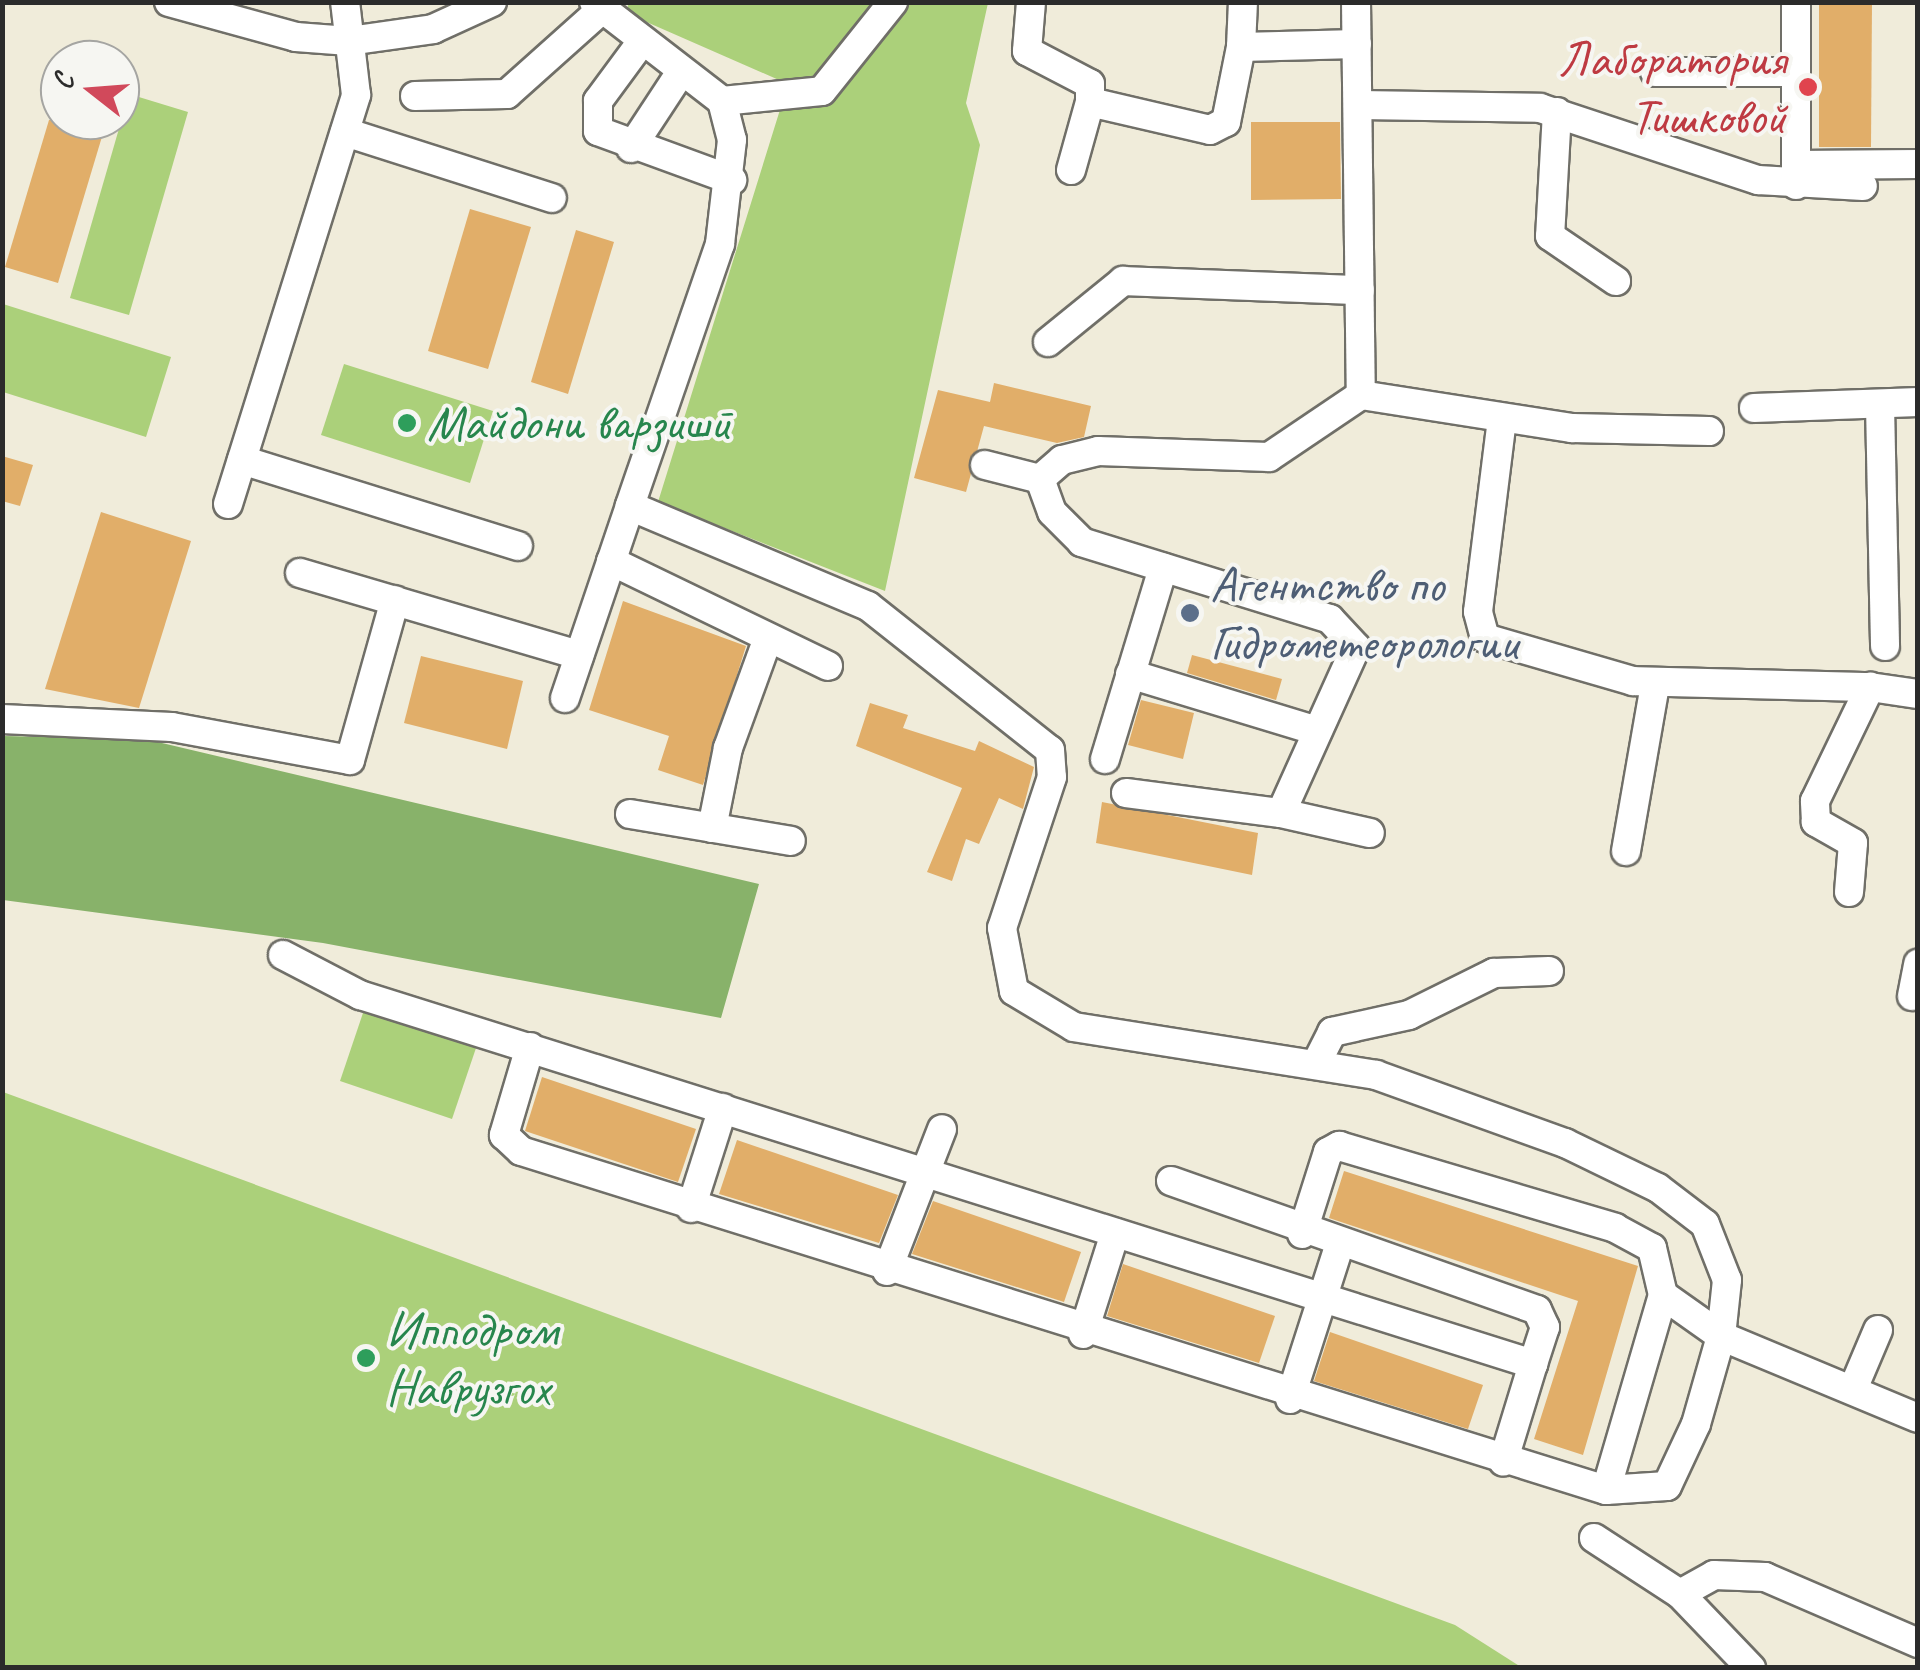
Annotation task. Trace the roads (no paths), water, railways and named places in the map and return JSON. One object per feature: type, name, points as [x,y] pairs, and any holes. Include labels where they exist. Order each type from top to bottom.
[{"type":"street","points":[[169,2],[296,37],[348,41],[432,29],[492,2]]},
{"type":"street","points":[[228,504],[358,88],[345,2]]},
{"type":"street","points":[[414,96],[507,94],[597,6],[640,44],[722,101],[822,92],[892,2]]},
{"type":"street","points":[[1031,2],[1028,50],[1090,84],[1090,102],[1071,170]]},
{"type":"street","points":[[1090,102],[1218,129],[1241,47],[1243,2]]},
{"type":"street","points":[[1356,2],[1362,395]]},
{"type":"street","points":[[1796,2],[1796,175]]},
{"type":"street","points":[[640,44],[594,114],[598,132],[632,148],[732,180]]},
{"type":"street","points":[[1241,47],[1357,44]]},
{"type":"street","points":[[632,148],[681,72]]},
{"type":"street","points":[[1655,72],[1796,72]]},
{"type":"street","points":[[565,698],[610,561],[685,362],[732,180],[722,101]]},
{"type":"street","points":[[1358,105],[1557,112],[1796,175],[1863,186]]},
{"type":"street","points":[[1557,112],[1550,236],[1616,282]]},
{"type":"street","points":[[345,132],[552,198]]},
{"type":"street","points":[[1796,175],[1918,164]]},
{"type":"street","points":[[1048,342],[1123,281],[1360,290]]},
{"type":"street","points":[[1040,479],[1062,460],[1098,451],[1269,458],[1362,395],[1502,419],[1709,431]]},
{"type":"street","points":[[1754,408],[1918,402]]},
{"type":"street","points":[[1880,405],[1885,646]]},
{"type":"street","points":[[1502,419],[1479,632],[1517,651],[1655,684],[1870,687],[1918,694]]},
{"type":"street","points":[[242,460],[518,546]]},
{"type":"street","points":[[984,465],[1040,479],[1071,534],[1162,568],[1340,624],[1356,663],[1314,730],[1281,813]]},
{"type":"street","points":[[530,1047],[506,1142],[691,1208],[1083,1334],[1290,1399],[1606,1490],[1645,1492],[1674,1480],[1721,1336],[1724,1264],[1712,1234],[1681,1202],[1478,1106],[1317,1062],[1092,1031],[1033,1008],[1008,982],[1000,944],[1055,767],[1050,750],[868,606],[630,506]]},
{"type":"street","points":[[610,561],[828,666]]},
{"type":"street","points":[[1105,759],[1162,568]]},
{"type":"street","points":[[300,573],[579,655]]},
{"type":"street","points":[[2,719],[172,727],[350,760],[395,600]]},
{"type":"street","points":[[712,828],[728,748],[768,638]]},
{"type":"street","points":[[1130,674],[1314,730]]},
{"type":"street","points":[[1626,851],[1655,684]]},
{"type":"street","points":[[1849,892],[1853,843],[1823,828],[1813,810],[1870,687]]},
{"type":"street","points":[[1126,793],[1281,813],[1370,833]]},
{"type":"street","points":[[630,814],[791,841]]},
{"type":"street","points":[[283,955],[344,989],[1533,1364]]},
{"type":"street","points":[[1912,996],[1918,964]]},
{"type":"street","points":[[1317,1062],[1332,1032],[1394,1020],[1494,973],[1548,971]]},
{"type":"street","points":[[691,1208],[723,1108]]},
{"type":"street","points":[[887,1271],[942,1129]]},
{"type":"street","points":[[1302,1234],[1328,1152],[1348,1147],[1629,1233],[1659,1258],[1663,1295],[1606,1490]]},
{"type":"street","points":[[1171,1181],[1302,1234],[1538,1310],[1545,1327],[1503,1462]]},
{"type":"street","points":[[1083,1334],[1116,1233]]},
{"type":"street","points":[[1290,1399],[1339,1246]]},
{"type":"street","points":[[1663,1295],[1721,1336],[1918,1418]]},
{"type":"street","points":[[1853,1388],[1878,1330]]},
{"type":"street","points":[[1594,1538],[1680,1594],[1751,1668]]},
{"type":"street","points":[[1680,1594],[1714,1576],[1765,1577],[1918,1643]]},
{"type":"place","name":"Лаборатория Тишковой","points":[[1808,87]]},
{"type":"place","name":"Майдони варзишӣ","points":[[407,423]]},
{"type":"place","name":"Агентство по Гидрометеорологии","points":[[1190,613]]},
{"type":"place","name":"Ипподром Наврузгох","points":[[366,1358]]}]
